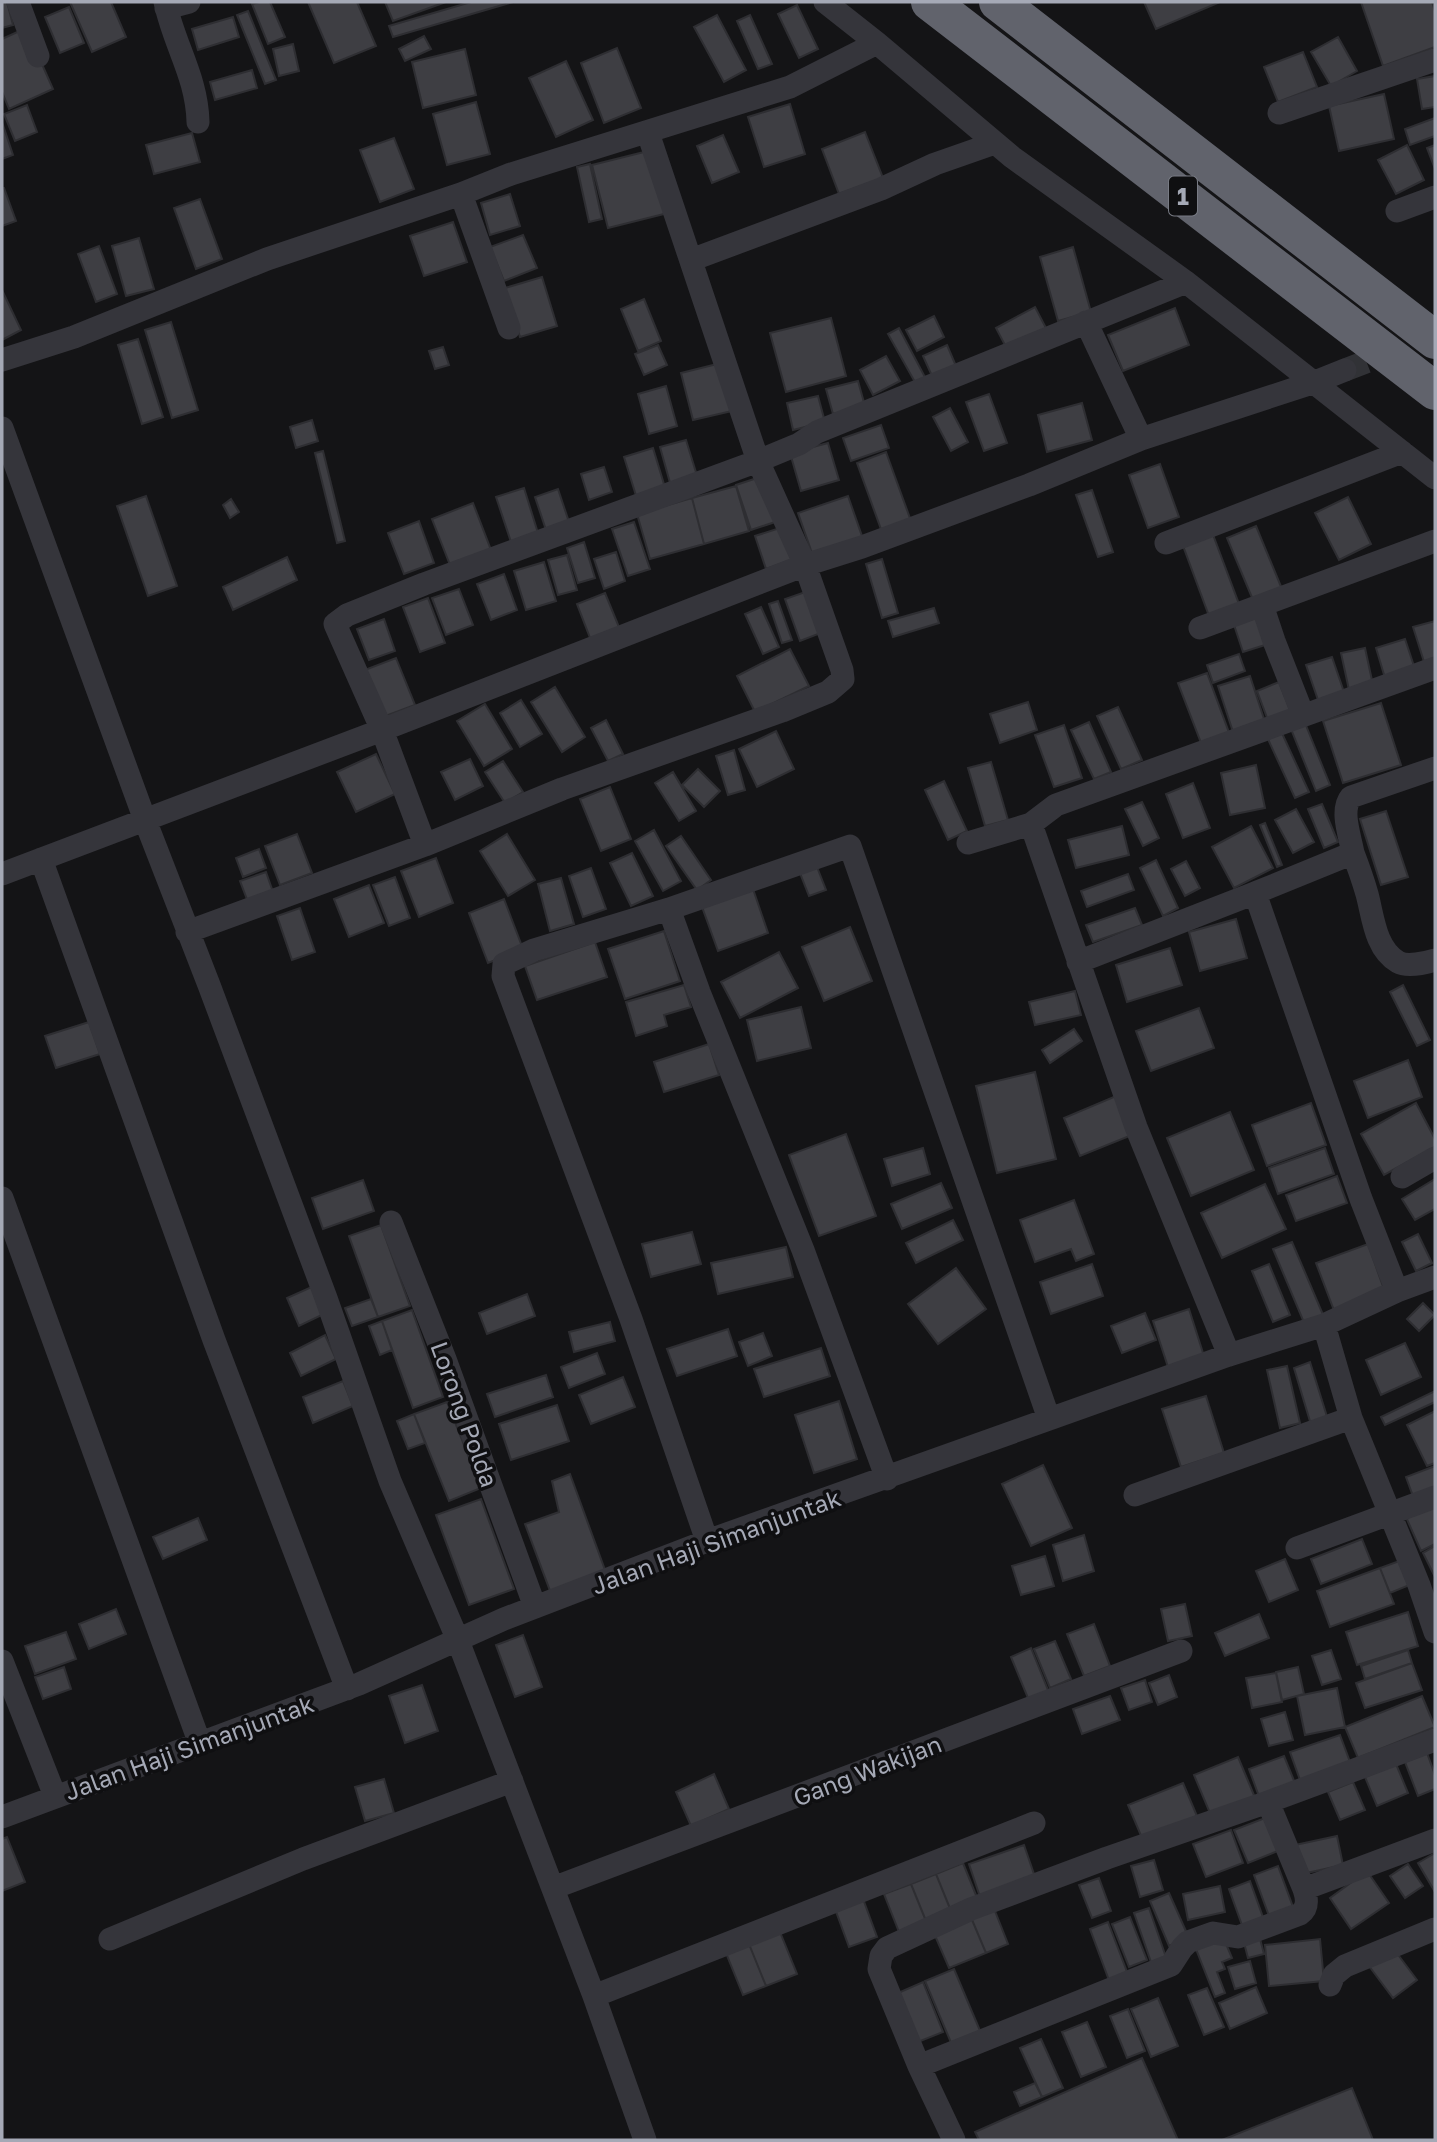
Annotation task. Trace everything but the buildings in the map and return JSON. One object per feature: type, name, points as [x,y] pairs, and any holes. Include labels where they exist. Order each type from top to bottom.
[{"type":"highway","name":"1","points":[[930,2],[1435,391]]},
{"type":"highway","name":"1","points":[[998,2],[1435,340]]},
{"type":"street","points":[[18,2],[38,56]]},
{"type":"street","points":[[189,2],[166,5],[198,100],[198,122]]},
{"type":"street","points":[[825,2],[995,143],[1186,282],[1435,478]]},
{"type":"street","points":[[2,360],[74,337],[267,259],[461,194],[511,174],[790,87],[877,43]]},
{"type":"street","points":[[1279,113],[1435,60]]},
{"type":"street","points":[[187,932],[425,845],[562,789],[828,692],[843,679],[805,565],[758,461],[648,132]]},
{"type":"street","points":[[691,260],[995,143]]},
{"type":"street","points":[[461,194],[509,328]]},
{"type":"street","points":[[1397,211],[1435,197]]},
{"type":"street","points":[[425,845],[382,730],[335,624],[347,615],[758,461],[799,444],[817,432],[1186,282]]},
{"type":"street","points":[[1086,322],[1141,439]]},
{"type":"street","points":[[2,874],[805,565],[862,547],[1029,485],[1141,439],[1345,370]]},
{"type":"street","points":[[2,428],[145,820],[326,1298],[390,1481],[457,1638],[594,1996],[645,2140]]},
{"type":"street","points":[[1166,543],[1402,452]]},
{"type":"street","points":[[1200,628],[1435,541]]},
{"type":"street","points":[[1262,605],[1303,715]]},
{"type":"street","points":[[968,843],[1031,824],[1056,805],[1435,668]]},
{"type":"street","points":[[1435,768],[1351,797],[1346,803],[1353,853],[1368,897],[1376,932],[1389,954],[1398,962],[1406,964],[1435,960]]},
{"type":"street","points":[[1031,824],[1136,1127],[1229,1355]]},
{"type":"street","points":[[707,1541],[631,1319],[503,976],[504,964],[534,950],[669,909],[849,846],[1049,1419]]},
{"type":"street","points":[[1078,962],[1353,853]]},
{"type":"street","points":[[41,859],[214,1340],[347,1689]]},
{"type":"street","points":[[1255,893],[1361,1199],[1397,1290]]},
{"type":"street","points":[[669,909],[699,992],[803,1250],[887,1479]]},
{"type":"street","points":[[1402,1177],[1435,1158]]},
{"type":"street","points":[[2,1198],[200,1744]]},
{"type":"street","name":"Lorong Polda","points":[[391,1222],[445,1359],[535,1606]]},
{"type":"street","name":"Jalan Haji Simanjuntak","points":[[2,1817],[347,1689],[457,1638],[707,1541],[1229,1355],[1324,1325],[1397,1290],[1435,1277]]},
{"type":"street","points":[[1324,1325],[1352,1418],[1390,1514],[1427,1582],[1435,1632]]},
{"type":"street","points":[[1135,1495],[1352,1418]]},
{"type":"street","points":[[1297,1548],[1435,1497]]},
{"type":"street","name":"Gang Wakijan","points":[[553,1888],[1181,1651]]},
{"type":"street","points":[[2,1661],[55,1796]]},
{"type":"street","points":[[954,2140],[919,2066],[879,1969],[881,1956],[887,1948],[971,1909],[1435,1740]]},
{"type":"street","points":[[110,1939],[303,1859],[512,1781]]},
{"type":"street","points":[[919,2066],[1171,1965],[1188,1942],[1213,1933],[1238,1937],[1300,1914],[1307,1904],[1304,1889],[1268,1802]]},
{"type":"street","points":[[594,1996],[1034,1823]]},
{"type":"street","points":[[1304,1889],[1435,1840]]},
{"type":"street","points":[[1330,1985],[1334,1975],[1345,1966],[1435,1929]]},
{"type":"tunnel","points":[[1345,370],[1394,351]]}]
